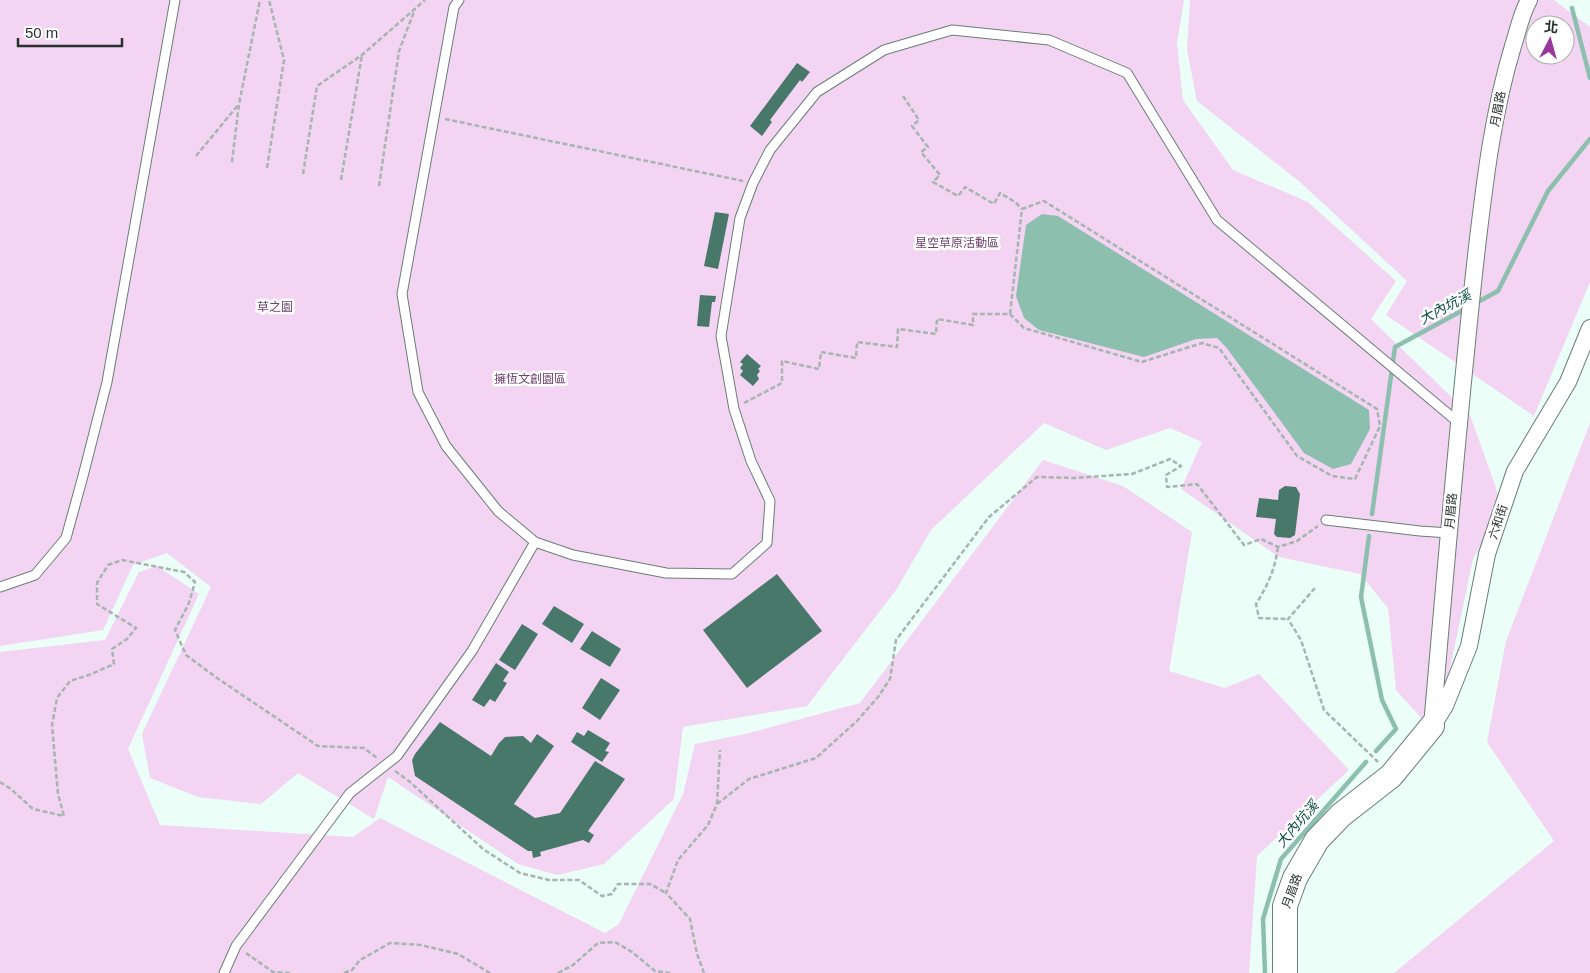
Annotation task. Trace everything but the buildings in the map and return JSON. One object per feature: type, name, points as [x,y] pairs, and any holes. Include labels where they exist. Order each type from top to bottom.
[{"type":"street","name":"月眉路","points":[[1285,973],[1284,906],[1295,878],[1317,840],[1341,815],[1391,776],[1432,726],[1464,363],[1482,209],[1497,107],[1524,9],[1529,0]]},
{"type":"street","name":"六和街","points":[[1432,726],[1445,706],[1469,646],[1487,554],[1515,471],[1568,382],[1590,328]]},
{"type":"lane","points":[[0,587],[35,575],[66,538],[84,476],[107,382],[175,0]]},
{"type":"lane","points":[[459,0],[454,7],[402,294],[418,392],[446,446],[498,511],[535,542],[573,555],[666,573],[732,574],[767,543],[770,501],[751,462],[734,409],[721,336],[740,218],[753,183],[770,150],[817,92],[884,50],[952,30],[1049,40],[1127,73],[1217,220],[1459,423]]},
{"type":"lane","points":[[1326,520],[1420,531],[1449,532]]},
{"type":"lane","points":[[224,973],[236,946],[350,793],[397,756],[472,651],[535,542]]},
{"type":"path","points":[[232,162],[239,104],[260,0]]},
{"type":"path","points":[[267,168],[284,60],[269,0]]},
{"type":"path","points":[[303,174],[317,86],[362,55],[425,0]]},
{"type":"path","points":[[379,186],[399,51],[415,7]]},
{"type":"path","points":[[341,180],[362,55]]},
{"type":"path","points":[[903,96],[919,120],[912,126],[928,147],[920,152],[940,175],[933,182],[958,196],[965,188],[994,204],[1000,194],[1015,202],[1022,209]]},
{"type":"path","points":[[196,156],[239,104]]},
{"type":"path","points":[[434,116],[753,183]]},
{"type":"path","points":[[734,409],[782,383],[782,360],[818,369],[820,352],[856,358],[857,342],[897,347],[898,328],[936,334],[937,319],[973,325],[973,314],[1010,314],[1024,328],[1142,362],[1202,343],[1219,348],[1297,456],[1332,476],[1355,478],[1380,426],[1377,409],[1044,201],[1022,209]]},
{"type":"path","points":[[1010,314],[1022,209]]},
{"type":"path","points":[[717,804],[749,779],[816,758],[857,721],[878,697],[890,679],[896,640],[989,516],[1037,476],[1074,478],[1132,474],[1170,459],[1181,466],[1166,475],[1167,487],[1197,484],[1244,545],[1261,539],[1278,547],[1297,541],[1326,520]]},
{"type":"path","points":[[1278,547],[1275,565],[1268,584],[1256,604],[1259,618],[1288,619]]},
{"type":"path","points":[[0,782],[11,789],[33,809],[64,816],[58,794],[52,725],[57,698],[70,681],[114,664],[112,649],[127,639],[136,628],[97,604],[97,583],[108,565],[122,560],[184,572],[195,582],[189,604],[175,630],[186,655],[232,689],[318,746],[364,748],[410,782],[483,849],[520,873],[549,880],[579,880],[602,896],[612,894],[618,884],[650,884],[666,893],[690,919],[697,954],[704,973]]},
{"type":"path","points":[[1288,619],[1315,588]]},
{"type":"path","points":[[1288,619],[1301,640],[1324,710],[1391,776]]},
{"type":"path","points":[[666,893],[678,860],[708,825],[717,804],[720,750]]},
{"type":"path","points":[[558,973],[573,965],[598,943],[615,942],[632,952],[655,971],[670,973]]},
{"type":"path","points":[[344,973],[352,970],[360,960],[390,943],[421,945],[458,954],[490,973]]},
{"type":"path","points":[[236,946],[273,972],[291,973]]},
{"type":"green space","name":"擁恆文創園區","points":[[0,0],[1184,0],[1177,43],[1183,100],[1233,170],[1308,202],[1396,281],[1371,319],[1470,415],[1501,507],[1473,559],[1449,673],[1424,721],[1396,690],[1388,608],[1360,574],[1279,557],[1181,489],[1202,442],[1170,428],[1106,450],[1044,423],[931,530],[896,590],[807,706],[683,727],[674,799],[604,864],[557,875],[518,864],[388,777],[374,819],[298,773],[261,804],[198,797],[150,778],[142,734],[211,587],[167,553],[133,565],[103,630],[0,646]]},
{"type":"green space","points":[[1190,0],[1554,0],[1574,15],[1525,15],[1525,65],[1575,65],[1575,16],[1590,27],[1590,282],[1534,416],[1386,315],[1407,281],[1300,182],[1197,101],[1187,50]]},
{"type":"green space","points":[[1590,423],[1590,973],[1394,973],[1554,841],[1487,742],[1506,641]]},
{"type":"green space","points":[[1043,460],[1123,486],[1192,532],[1169,671],[1225,688],[1259,674],[1349,770],[1257,856],[1249,973],[0,973],[0,652],[105,640],[139,572],[157,566],[199,594],[128,749],[160,825],[353,837],[380,818],[605,933],[619,924],[683,794],[695,744],[745,734],[860,703]]},
{"type":"shaded area","points":[[1042,214],[1058,216],[1369,410],[1370,429],[1351,464],[1333,469],[1304,453],[1226,347],[1217,338],[1196,339],[1144,357],[1039,330],[1024,318],[1016,296],[1026,225]]},
{"type":"waterway","name":"大內坑溪","points":[[1572,8],[1590,78]]},
{"type":"waterway","name":"大內坑溪","points":[[1476,303],[1498,291],[1548,191],[1590,139]]},
{"type":"waterway","name":"大內坑溪","points":[[1372,514],[1395,347],[1467,308]]},
{"type":"waterway","name":"大內坑溪","points":[[1369,536],[1361,597],[1382,700],[1396,729],[1376,751]]},
{"type":"waterway","name":"大內坑溪","points":[[1265,973],[1263,919],[1281,859],[1366,762]]},
{"type":"park label","name":"星空草原活動區","points":[[957,243]]},
{"type":"park label","name":"草之園","points":[[275,307]]}]
